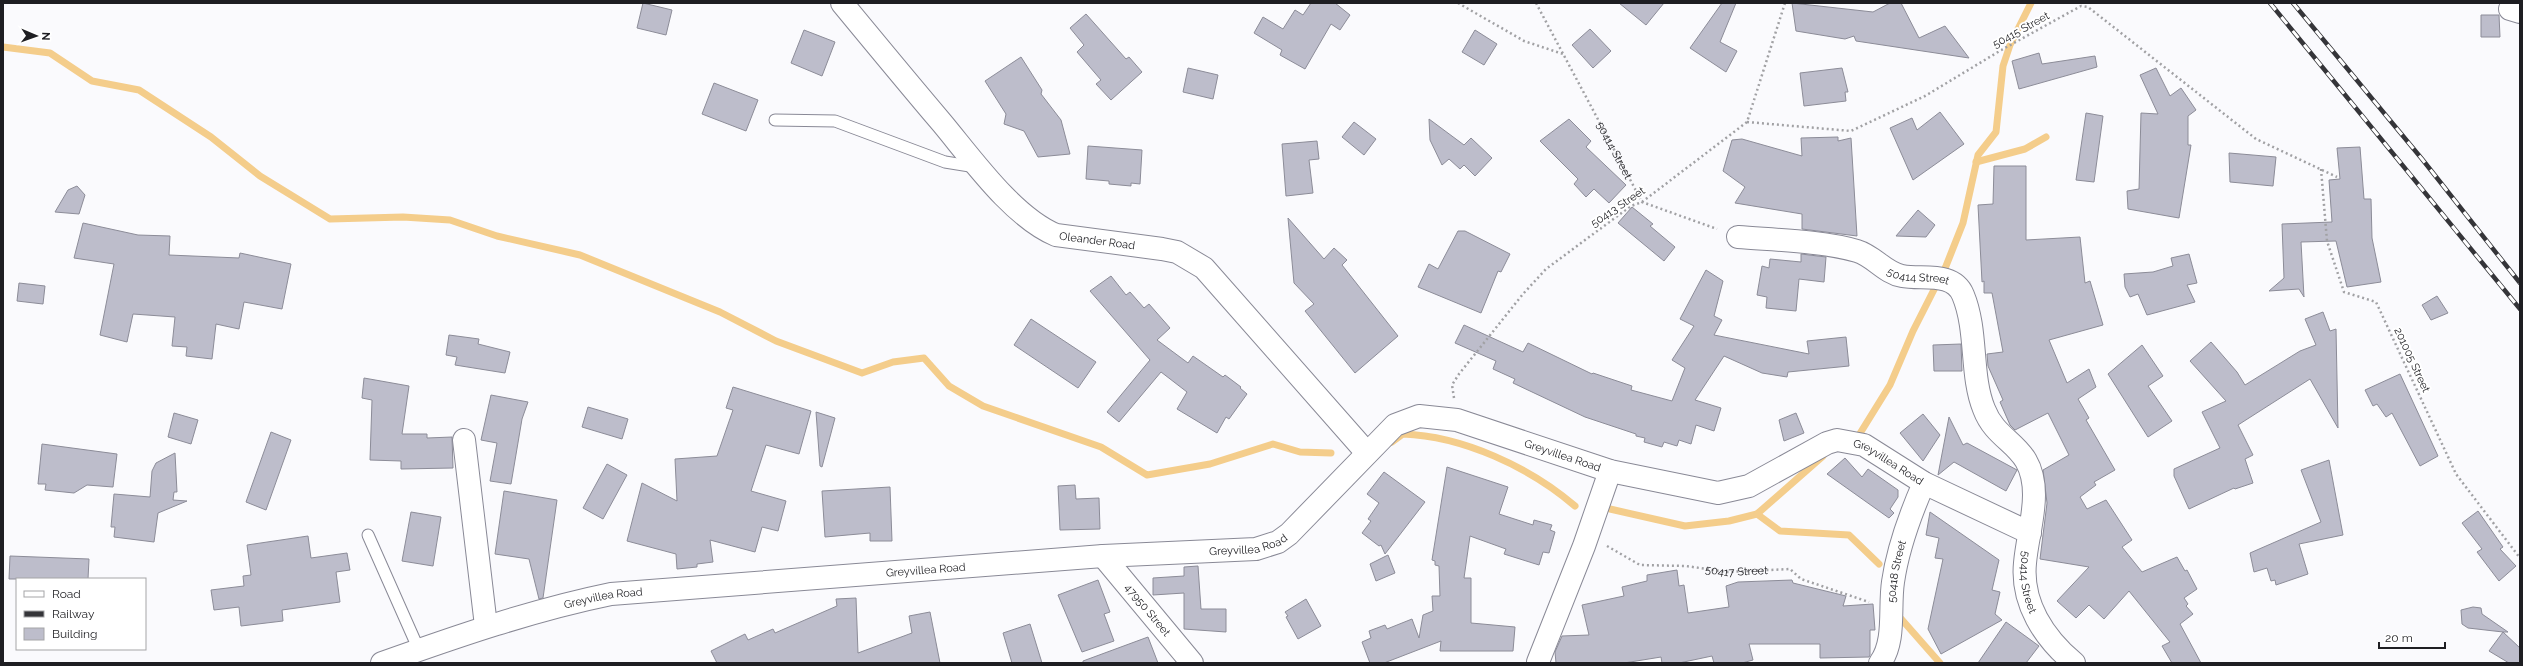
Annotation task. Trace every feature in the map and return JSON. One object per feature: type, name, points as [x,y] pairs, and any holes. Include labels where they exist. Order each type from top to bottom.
[{"type":"street","name":"Oleander Road","points":[[842,3],[978,167],[1038,227],[1056,235],[1177,252],[1204,268],[1367,453]]},
{"type":"street","name":"50414 Street","points":[[1738,237],[1844,248],[1863,253],[1902,276],[1937,277],[1956,285],[1966,304],[1974,344],[1980,400],[1984,411],[2030,466],[2034,496],[2025,563],[2025,584],[2029,603],[2037,621],[2061,652],[2074,663]]},
{"type":"street","name":"Greyvillea Road","points":[[382,663],[486,626],[574,602],[611,594],[1104,556],[1256,549],[1278,542],[1299,524],[1395,425],[1407,419],[1419,416],[1457,420],[1610,471],[1718,493],[1735,491],[1749,486],[1819,446],[1837,440],[1864,445],[1924,483],[2030,533]]},
{"type":"street","points":[[464,440],[486,626]]},
{"type":"street","points":[[1538,662],[1593,522],[1610,471]]},
{"type":"street","name":"50418 Street","points":[[1880,663],[1887,650],[1890,636],[1890,609],[1893,583],[1906,526],[1924,483]]},
{"type":"street","name":"47950 Street","points":[[1104,556],[1192,663]]},
{"type":"lane","points":[[775,120],[835,121],[945,162],[978,167]]},
{"type":"lane","points":[[368,536],[419,650]]},
{"type":"path","points":[[1458,3],[1524,41],[1563,54]]},
{"type":"path","name":"50414 Street","points":[[1536,3],[1642,202]]},
{"type":"path","points":[[1747,122],[1785,3]]},
{"type":"path","name":"50415 Street","points":[[1747,122],[1851,131],[1925,96],[2003,49],[2081,6],[2088,7],[2256,139],[2337,177]]},
{"type":"path","name":"50413 Street","points":[[1457,420],[1452,385],[1523,294],[1546,269],[1631,206],[1642,202],[1747,122]]},
{"type":"path","name":"201005 Street","points":[[2321,169],[2327,241],[2344,292],[2376,302],[2456,474],[2520,558]]},
{"type":"path","points":[[1642,202],[1738,237]]},
{"type":"path","name":"50417 Street","points":[[1593,522],[1609,548],[1640,564],[1686,566],[1727,572],[1790,569],[1801,579],[1890,609]]},
{"type":"building","points":[[643,3],[672,10],[666,35],[637,28]]},
{"type":"building","points":[[1311,3],[1335,3],[1350,15],[1340,30],[1331,24],[1305,69],[1280,55],[1282,50],[1254,33],[1263,17],[1283,29],[1295,10],[1303,15]]},
{"type":"building","points":[[1619,3],[1664,3],[1646,25]]},
{"type":"building","points":[[1722,3],[1736,3],[1720,42],[1737,51],[1726,72],[1690,48]]},
{"type":"building","points":[[1792,3],[1873,12],[1890,3],[1901,3],[1919,38],[1945,26],[1969,58],[1856,41],[1854,36],[1845,39],[1796,31]]},
{"type":"building","points":[[1086,14],[1126,59],[1129,57],[1142,72],[1111,100],[1096,84],[1101,80],[1077,52],[1084,45],[1070,28]]},
{"type":"building","points":[[2481,15],[2499,15],[2500,37],[2481,37]]},
{"type":"building","points":[[1590,29],[1611,51],[1593,68],[1572,45]]},
{"type":"building","points":[[804,30],[835,42],[822,76],[791,63]]},
{"type":"building","points":[[1475,30],[1497,44],[1484,65],[1462,52]]},
{"type":"building","points":[[2039,53],[2042,64],[2095,56],[2097,67],[2019,89],[2012,61]]},
{"type":"building","points":[[1021,57],[1042,90],[1041,94],[1061,120],[1070,154],[1038,157],[1024,131],[1004,124],[1006,114],[985,81]]},
{"type":"building","points":[[1188,68],[1218,75],[1213,99],[1183,92]]},
{"type":"building","points":[[1842,68],[1848,92],[1845,92],[1846,101],[1804,106],[1800,73]]},
{"type":"building","points":[[2156,68],[2170,96],[2181,88],[2196,110],[2188,116],[2188,145],[2191,145],[2179,218],[2128,209],[2127,191],[2139,189],[2141,113],[2158,114],[2140,75]]},
{"type":"building","points":[[714,83],[758,100],[746,131],[702,114]]},
{"type":"building","points":[[1940,112],[1964,144],[1913,180],[1890,128],[1912,118],[1917,130]]},
{"type":"building","points":[[2086,113],[2103,116],[2094,182],[2076,180]]},
{"type":"building","points":[[1429,119],[1464,145],[1471,138],[1492,158],[1475,176],[1464,165],[1460,169],[1449,159],[1442,165],[1430,140]]},
{"type":"building","points":[[1569,119],[1591,141],[1586,147],[1626,185],[1609,203],[1594,189],[1586,197],[1574,184],[1578,179],[1540,141]]},
{"type":"building","points":[[1354,122],[1376,139],[1364,155],[1342,137]]},
{"type":"building","points":[[1838,137],[1838,141],[1851,138],[1857,236],[1802,229],[1802,214],[1735,203],[1745,187],[1723,171],[1732,140],[1742,139],[1802,156],[1801,138]]},
{"type":"building","points":[[1317,141],[1319,159],[1309,160],[1313,193],[1286,196],[1282,144]]},
{"type":"building","points":[[1088,146],[1142,150],[1140,184],[1131,183],[1131,186],[1109,184],[1109,181],[1086,179]]},
{"type":"building","points":[[2360,147],[2364,199],[2371,199],[2372,238],[2381,282],[2347,287],[2336,241],[2301,242],[2304,297],[2299,289],[2269,291],[2284,278],[2282,224],[2332,222],[2329,180],[2340,179],[2337,148]]},
{"type":"building","points":[[2229,153],[2276,157],[2273,186],[2230,182]]},
{"type":"building","points":[[1994,166],[2026,166],[2026,240],[2080,237],[2085,283],[2090,281],[2103,325],[2049,340],[2067,383],[2089,369],[2096,387],[2078,399],[2089,418],[2086,420],[2115,470],[2094,482],[2096,485],[2080,497],[2087,509],[2106,500],[2132,540],[2122,547],[2142,572],[2177,557],[2185,571],[2187,570],[2197,589],[2184,598],[2188,604],[2186,606],[2193,614],[2180,624],[2201,663],[2172,663],[2162,646],[2170,642],[2129,591],[2104,619],[2089,605],[2076,618],[2057,601],[2089,567],[2040,559],[2047,503],[2043,470],[2069,455],[2048,413],[2015,430],[2010,425],[2000,402],[2003,400],[1988,366],[1987,354],[2003,352],[1992,293],[1984,293],[1984,281],[1982,282],[1978,205],[1993,204]]},
{"type":"building","points":[[77,186],[85,195],[79,214],[55,212],[68,190]]},
{"type":"building","points":[[1632,207],[1653,224],[1650,226],[1675,247],[1664,261],[1618,223]]},
{"type":"building","points":[[1918,210],[1935,225],[1926,237],[1896,236]]},
{"type":"building","points":[[1288,218],[1324,259],[1334,248],[1347,260],[1342,265],[1398,336],[1355,373],[1305,311],[1314,304],[1294,283]]},
{"type":"building","points":[[83,223],[138,235],[170,236],[169,255],[239,258],[240,253],[291,264],[282,309],[244,302],[239,329],[216,324],[212,359],[186,356],[187,347],[172,346],[175,317],[133,314],[127,342],[100,335],[114,264],[74,258]]},
{"type":"building","points":[[1458,231],[1465,231],[1510,254],[1501,272],[1498,271],[1481,313],[1418,287],[1429,264],[1438,269]]},
{"type":"building","points":[[1801,254],[1826,257],[1824,282],[1799,279],[1796,311],[1766,308],[1767,297],[1757,295],[1762,266],[1769,268],[1770,259],[1801,262]]},
{"type":"building","points":[[2189,254],[2197,283],[2187,285],[2195,302],[2147,315],[2138,294],[2130,297],[2125,287],[2124,274],[2153,272],[2173,266],[2171,258]]},
{"type":"building","points":[[1706,270],[1723,281],[1714,316],[1722,320],[1714,335],[1809,354],[1807,341],[1846,337],[1849,366],[1788,372],[1787,377],[1762,373],[1724,356],[1695,400],[1721,408],[1714,431],[1696,425],[1691,444],[1679,440],[1677,446],[1664,442],[1662,447],[1644,442],[1645,438],[1636,436],[1636,434],[1585,417],[1513,383],[1515,379],[1493,369],[1496,361],[1455,343],[1464,325],[1523,352],[1528,343],[1592,374],[1593,373],[1632,386],[1631,390],[1672,401],[1685,368],[1672,360],[1694,326],[1680,319]]},
{"type":"building","points":[[1111,276],[1126,295],[1130,292],[1144,308],[1149,304],[1170,328],[1157,340],[1188,363],[1193,356],[1223,377],[1225,375],[1241,387],[1240,388],[1247,394],[1229,419],[1226,417],[1217,433],[1177,409],[1187,392],[1161,372],[1119,422],[1107,412],[1150,360],[1090,291]]},
{"type":"building","points":[[19,283],[45,286],[43,304],[17,301]]},
{"type":"building","points":[[2437,296],[2448,313],[2431,320],[2422,305]]},
{"type":"building","points":[[2323,312],[2330,331],[2336,329],[2338,428],[2310,379],[2238,425],[2253,455],[2245,459],[2253,483],[2235,489],[2234,488],[2189,509],[2174,476],[2174,469],[2220,448],[2202,412],[2226,401],[2190,361],[2211,342],[2237,372],[2245,385],[2300,351],[2316,345],[2305,319]]},
{"type":"building","points":[[1031,319],[1096,362],[1078,388],[1014,345]]},
{"type":"building","points":[[449,335],[479,339],[478,344],[510,352],[505,373],[455,365],[457,357],[446,355]]},
{"type":"building","points":[[1961,344],[1962,371],[1934,371],[1933,345]]},
{"type":"building","points":[[2142,345],[2163,376],[2148,386],[2172,421],[2148,437],[2108,374]]},
{"type":"building","points":[[2400,374],[2438,456],[2420,466],[2392,413],[2386,417],[2377,404],[2373,406],[2365,390]]},
{"type":"building","points":[[364,378],[409,386],[402,434],[427,434],[427,438],[452,437],[453,468],[401,469],[401,461],[370,460],[372,400],[362,398]]},
{"type":"building","points":[[733,387],[811,411],[799,454],[766,445],[751,491],[786,501],[778,531],[762,527],[755,552],[710,540],[713,562],[697,564],[697,567],[677,569],[676,554],[627,541],[642,483],[677,501],[675,459],[717,456],[733,410],[726,408]]},
{"type":"building","points":[[491,395],[528,402],[522,419],[511,484],[490,481],[497,443],[481,440]]},
{"type":"building","points":[[588,407],[628,419],[622,439],[582,427]]},
{"type":"building","points":[[816,412],[835,418],[822,467],[820,466]]},
{"type":"building","points":[[174,413],[198,420],[191,444],[168,437]]},
{"type":"building","points":[[1796,413],[1804,433],[1784,441],[1779,420]]},
{"type":"building","points":[[1923,414],[1940,435],[1923,461],[1900,433]]},
{"type":"building","points":[[1949,417],[1963,445],[1967,443],[2017,470],[2006,491],[1954,462],[1938,475]]},
{"type":"building","points":[[271,432],[291,440],[266,510],[246,502]]},
{"type":"building","points":[[42,444],[117,454],[113,487],[87,485],[74,493],[45,490],[46,484],[38,484]]},
{"type":"building","points":[[175,453],[177,492],[174,492],[173,500],[187,501],[158,513],[154,542],[114,537],[115,527],[111,527],[114,494],[150,497],[152,471],[156,463]]},
{"type":"building","points":[[1845,458],[1862,477],[1868,469],[1898,490],[1898,497],[1890,509],[1894,513],[1889,518],[1827,474]]},
{"type":"building","points":[[2329,460],[2343,535],[2299,544],[2308,574],[2276,585],[2275,580],[2271,581],[2267,568],[2254,572],[2250,553],[2321,522],[2301,470]]},
{"type":"building","points":[[607,464],[627,475],[603,519],[583,508]]},
{"type":"building","points":[[1447,467],[1508,487],[1499,514],[1533,525],[1534,520],[1552,525],[1550,530],[1555,532],[1549,553],[1543,552],[1539,565],[1504,554],[1506,549],[1470,536],[1464,578],[1471,578],[1471,623],[1515,627],[1513,651],[1440,651],[1441,641],[1384,663],[1370,663],[1362,642],[1371,638],[1369,631],[1385,625],[1387,629],[1412,619],[1419,638],[1423,615],[1433,611],[1432,596],[1440,596],[1439,566],[1435,565],[1435,561],[1432,560]]},
{"type":"building","points":[[1384,472],[1425,502],[1385,554],[1381,545],[1379,546],[1362,533],[1371,521],[1368,519],[1379,503],[1367,494]]},
{"type":"building","points":[[1075,485],[1076,499],[1099,498],[1100,529],[1060,530],[1058,486]]},
{"type":"building","points":[[890,487],[892,541],[870,541],[870,533],[825,537],[822,491]]},
{"type":"building","points":[[504,491],[557,500],[543,598],[539,599],[529,559],[495,554]]},
{"type":"building","points":[[2478,511],[2503,547],[2500,549],[2516,566],[2499,581],[2477,552],[2482,549],[2462,523]]},
{"type":"building","points":[[411,512],[441,517],[433,566],[402,561]]},
{"type":"building","points":[[1930,512],[1999,560],[1992,590],[2000,592],[1995,614],[2002,620],[1941,654],[1928,629],[1943,559],[1935,558],[1939,538],[1926,535]]},
{"type":"building","points":[[308,536],[311,558],[347,553],[350,570],[336,572],[340,602],[282,610],[283,621],[241,626],[239,607],[214,610],[211,590],[244,586],[243,576],[251,575],[247,545]]},
{"type":"building","points":[[1388,555],[1395,573],[1376,581],[1370,564]]},
{"type":"building","points":[[10,556],[89,559],[88,578],[9,579]]},
{"type":"building","points":[[1198,566],[1201,609],[1226,609],[1226,632],[1184,629],[1184,593],[1153,595],[1153,578],[1184,576],[1184,567]]},
{"type":"building","points":[[1677,570],[1679,586],[1684,585],[1688,613],[1729,607],[1726,586],[1738,582],[1792,580],[1793,583],[1846,596],[1843,606],[1873,604],[1875,630],[1870,630],[1870,655],[1869,657],[1820,658],[1820,644],[1749,644],[1753,660],[1742,663],[1714,663],[1712,656],[1679,663],[1662,663],[1661,657],[1624,663],[1556,663],[1555,652],[1562,636],[1589,635],[1582,605],[1624,596],[1622,587],[1647,581],[1647,575]]},
{"type":"building","points":[[1098,580],[1110,612],[1104,614],[1114,641],[1082,652],[1058,595]]},
{"type":"building","points":[[856,598],[858,653],[912,633],[909,616],[930,612],[940,663],[717,663],[711,651],[745,634],[748,640],[773,629],[775,633],[837,606],[836,599]]},
{"type":"building","points":[[1306,599],[1321,626],[1298,639],[1286,617],[1288,616],[1285,612]]},
{"type":"building","points":[[2473,607],[2481,608],[2482,614],[2508,632],[2468,628],[2462,624],[2461,610]]},
{"type":"building","points":[[2006,622],[2039,646],[2026,663],[1978,663]]},
{"type":"building","points":[[1030,624],[1042,663],[1012,663],[1003,633]]},
{"type":"building","points":[[2503,632],[2520,648],[2520,663],[2509,663],[2489,651]]},
{"type":"building","points":[[1148,637],[1158,663],[1083,663],[1083,661]]},
{"type":"waterway","points":[[1859,435],[1890,385],[1913,331],[1946,266],[1963,223],[1978,155],[1996,132],[2003,66],[2010,45],[2031,3]]},
{"type":"waterway","points":[[3,47],[50,53],[92,81],[139,90],[211,137],[260,176],[330,219],[403,217],[450,220],[497,236],[580,255],[720,312],[776,341],[862,373],[893,362],[924,358],[949,386],[983,406],[1101,447],[1147,475],[1210,464],[1273,444],[1300,452],[1331,453]]},
{"type":"waterway","points":[[1976,162],[2025,149],[2046,137]]},
{"type":"waterway","points":[[1392,442],[1403,434],[1425,436],[1471,447],[1516,467],[1557,492],[1575,506]]},
{"type":"waterway","points":[[1610,509],[1685,526],[1729,521],[1757,514],[1823,456]]},
{"type":"waterway","points":[[1757,514],[1780,531],[1849,535],[1879,564]]},
{"type":"waterway","points":[[1896,613],[1940,663]]},
{"type":"railway","points":[[2270,3],[2520,309]]},
{"type":"railway","points":[[2293,3],[2422,159],[2520,283]]}]
